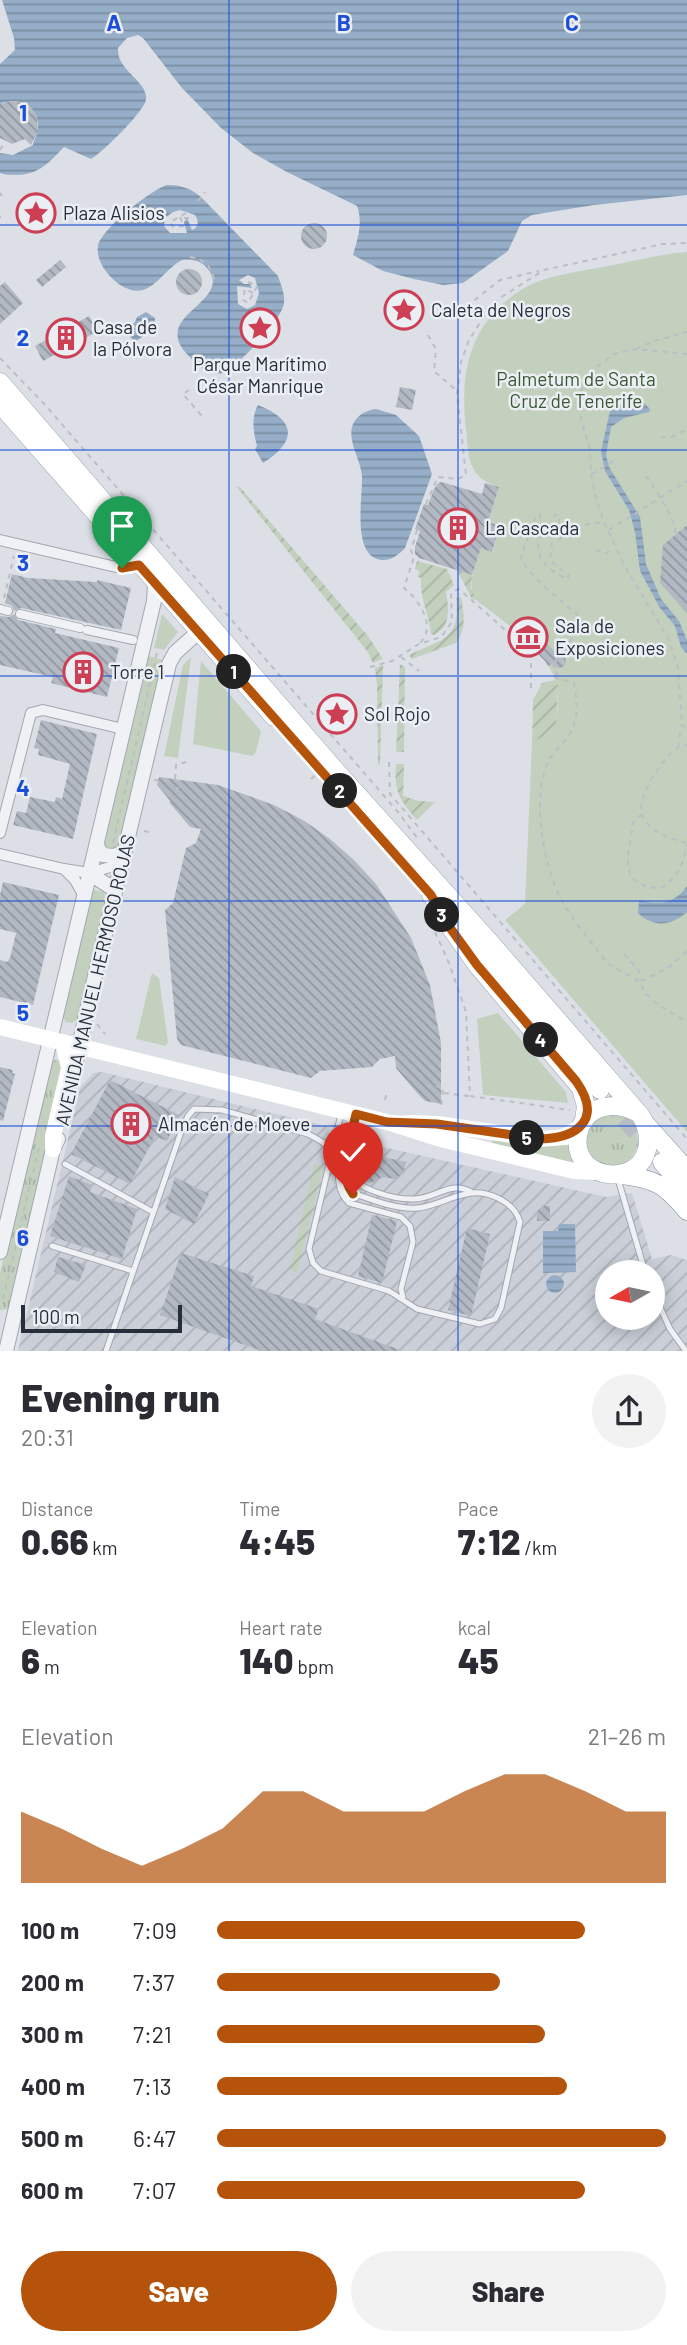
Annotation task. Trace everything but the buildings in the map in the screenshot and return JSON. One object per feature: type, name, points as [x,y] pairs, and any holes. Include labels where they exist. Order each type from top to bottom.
[{"type":"main road","points":[[0,382],[431,895],[600,1090]]},
{"type":"main road","points":[[0,404],[155,583],[204,627],[488,940],[687,1170]]},
{"type":"main road","points":[[387,1122],[437,1124],[540,1139],[565,1137],[586,1106],[581,1088],[477,965],[448,925],[431,895]]},
{"type":"main road","points":[[0,1027],[349,1112],[510,1156],[574,1171],[656,1181],[672,1193],[687,1211]]},
{"type":"main road","points":[[47,1144],[53,1136],[69,1068],[64,1042]]},
{"type":"main road","points":[[578,1119],[609,1105],[624,1107],[640,1117],[648,1145],[645,1157],[633,1170],[619,1175]]},
{"type":"main road","points":[[578,1119],[579,1150],[584,1161],[597,1172]]},
{"type":"main road","points":[[662,1162],[687,1191]]},
{"type":"street","points":[[0,540],[116,568],[139,565]]},
{"type":"street","name":"AVENIDA MANUEL HERMOSO ROJAS","points":[[64,1042],[84,896],[154,601],[155,583]]},
{"type":"street","points":[[20,614],[133,640]]},
{"type":"street","name":"AVENIDA MANUEL HERMOSO ROJAS","points":[[0,1252],[64,1042],[115,890],[119,855],[169,664],[175,653],[204,627]]},
{"type":"street","points":[[0,833],[31,713],[43,710],[123,729]]},
{"type":"street","points":[[97,841],[98,849],[103,855],[119,855]]},
{"type":"street","points":[[0,854],[89,873],[115,890]]},
{"type":"street","points":[[89,873],[119,855]]},
{"type":"street","points":[[64,869],[75,880],[84,896]]},
{"type":"street","name":"AVENIDA MANUEL HERMOSO ROJAS","points":[[7,1348],[47,1144]]},
{"type":"street","points":[[0,1316],[15,1312]]},
{"type":"street","points":[[0,1331],[7,1348]]},
{"type":"lane","points":[[106,1351],[181,1132],[194,1109],[222,1110],[321,1140],[333,1151],[342,1197],[349,1203],[401,1217],[410,1226],[413,1242],[401,1289],[407,1302]]},
{"type":"lane","points":[[349,1112],[333,1151],[309,1249],[313,1263],[327,1274],[389,1291],[416,1309],[473,1323],[491,1322],[499,1314],[520,1222],[518,1214],[508,1203],[461,1187],[418,1199],[404,1208]]},
{"type":"lane","points":[[349,1112],[345,1163],[346,1181],[353,1194],[404,1208],[416,1208],[473,1193]]},
{"type":"lane","points":[[345,1163],[351,1179],[363,1188],[418,1199],[432,1205]]},
{"type":"lane","points":[[65,1164],[153,1212]]},
{"type":"lane","points":[[619,1175],[642,1260]]},
{"type":"lane","points":[[52,1246],[133,1271]]},
{"type":"lane","points":[[665,1318],[686,1351]]},
{"type":"path","points":[[0,150],[5,142]]},
{"type":"path","points":[[198,201],[205,192]]},
{"type":"path","points":[[190,211],[181,218],[187,217],[191,222]]},
{"type":"path","points":[[451,319],[499,280],[663,244],[687,243]]},
{"type":"path","points":[[190,257],[198,258],[208,265],[214,279]]},
{"type":"path","points":[[426,504],[438,477],[458,479],[466,475],[457,391],[461,362],[469,340],[490,307],[544,270]]},
{"type":"path","points":[[248,282],[253,286],[252,292],[259,284]]},
{"type":"path","points":[[132,324],[142,336]]},
{"type":"path","points":[[642,815],[633,823],[628,869],[631,878],[641,886],[661,888],[674,880],[684,862],[687,844],[667,839],[642,815],[641,807],[656,771],[678,747],[682,724],[678,668],[668,638],[615,548],[604,522],[596,499],[590,451],[577,403],[582,390],[599,365],[614,354],[687,332]]},
{"type":"path","points":[[428,335],[436,349],[434,371],[457,391]]},
{"type":"path","points":[[635,349],[687,354]]},
{"type":"path","points":[[0,358],[47,407],[143,517],[398,811],[418,839]]},
{"type":"path","points":[[189,390],[183,394],[201,415],[199,416]]},
{"type":"path","points":[[555,402],[577,403]]},
{"type":"path","points":[[661,437],[672,437],[687,429]]},
{"type":"path","points":[[591,474],[615,460]]},
{"type":"path","points":[[646,476],[674,523],[676,534]]},
{"type":"path","points":[[608,530],[687,481]]},
{"type":"path","points":[[553,667],[561,666],[580,617],[530,574],[521,557],[536,515],[541,515],[538,550],[542,561],[551,571],[567,579],[569,575],[550,559],[555,515],[559,515],[559,539],[588,524],[604,522]]},
{"type":"path","points":[[370,667],[392,661],[424,639],[426,620],[417,601],[404,588],[414,558],[411,551],[417,530]]},
{"type":"path","points":[[596,550],[605,554],[615,548]]},
{"type":"path","points":[[3,610],[14,556]]},
{"type":"path","points":[[419,644],[441,637],[447,631],[452,622],[452,592],[459,589],[530,652]]},
{"type":"path","points":[[531,647],[531,688]]},
{"type":"path","points":[[119,855],[159,654],[150,651]]},
{"type":"path","points":[[400,656],[419,671]]},
{"type":"path","points":[[552,662],[556,677],[575,683],[577,718],[568,737],[550,759],[544,779],[542,835],[547,857],[559,895],[568,911],[610,965],[639,981]]},
{"type":"path","points":[[682,724],[687,731]]},
{"type":"path","points":[[678,747],[687,745]]},
{"type":"path","points":[[177,794],[176,765],[186,762]]},
{"type":"path","points":[[388,762],[390,794],[687,1139]]},
{"type":"path","points":[[152,780],[175,780]]},
{"type":"path","points":[[140,830],[155,833]]},
{"type":"path","points":[[433,928],[449,962],[466,1012],[470,1096]]},
{"type":"path","points":[[639,981],[668,968],[687,951]]},
{"type":"path","points":[[624,954],[639,971],[639,981],[649,998],[687,1022]]},
{"type":"path","points":[[425,1086],[443,1087],[440,1110]]},
{"type":"path","points":[[386,1100],[387,1091]]},
{"type":"path","points":[[442,1093],[470,1096],[578,1119]]},
{"type":"path","points":[[3,1299],[47,1144]]},
{"type":"shaded area","points":[[102,1072],[330,1127],[328,1133],[356,1141],[606,1197],[632,1193],[652,1259],[671,1255],[687,1260],[687,1351],[18,1351],[80,1088],[93,1073]]},
{"type":"green space","name":"Palmetum de Santa Cruz de Tenerife","points":[[687,252],[687,1132],[505,920],[525,904],[532,743],[556,729],[558,691],[553,674],[535,650],[476,600],[473,594],[473,574],[481,548],[493,551],[500,526],[488,522],[499,487],[475,472],[469,457],[464,407],[467,366],[473,348],[492,314],[507,300],[526,287],[553,277]]},
{"type":"green space","points":[[236,486],[240,487],[368,636],[383,659],[373,663],[367,651]]},
{"type":"green space","points":[[417,561],[447,569],[454,585],[446,592],[446,622],[440,632],[434,635],[431,634],[421,578],[418,577],[419,571],[415,569]]},
{"type":"green space","points":[[457,570],[472,575],[471,588],[476,600],[472,599]]},
{"type":"green space","points":[[461,597],[463,627],[456,643],[412,659],[409,655],[439,641],[452,630],[457,612],[456,598]]},
{"type":"green space","points":[[162,614],[178,632],[164,650],[154,648]]},
{"type":"green space","points":[[149,656],[162,660],[118,849],[104,846]]},
{"type":"green space","points":[[191,657],[178,758],[164,756],[183,665]]},
{"type":"green space","points":[[201,661],[261,731],[256,752],[252,756],[193,744]]},
{"type":"green space","points":[[400,664],[405,667],[404,752],[396,752]]},
{"type":"green space","points":[[383,665],[380,764],[378,765],[375,668]]},
{"type":"green space","points":[[555,680],[558,687],[556,729],[532,743],[533,700],[542,683]]},
{"type":"green space","points":[[396,764],[404,764],[403,796],[435,802],[417,820],[399,795]]},
{"type":"green space","points":[[94,890],[104,892],[106,899],[79,1016],[71,1023],[66,1022],[62,1015],[91,893]]},
{"type":"green space","points":[[152,973],[159,978],[168,1042],[166,1046],[136,1039]]},
{"type":"green space","points":[[498,1013],[566,1092],[568,1103],[483,1095],[477,1019]]},
{"type":"green space","points":[[55,1060],[65,1065],[11,1304],[8,1309],[0,1310],[0,1273],[51,1063]]},
{"type":"green space","points":[[612,1114],[631,1121],[638,1140],[631,1159],[612,1166],[593,1159],[586,1140],[593,1121]]},
{"type":"green space","points":[[493,1139],[547,1146],[567,1144],[573,1161],[572,1163],[492,1143]]},
{"type":"green space","points":[[314,1164],[323,1167],[297,1272],[290,1270]]},
{"type":"water","points":[[2,0],[687,0],[687,195],[532,215],[522,221],[508,251],[463,283],[443,285],[383,271],[353,255],[360,224],[357,206],[253,153],[221,128],[182,88],[138,35],[127,38],[118,48],[120,60],[139,83],[146,98],[139,112],[123,131],[91,159],[64,147],[38,170],[23,174],[3,174],[0,173],[0,153],[13,155],[33,145],[38,127],[37,117],[30,107],[13,101],[0,104],[0,64],[15,50]]},
{"type":"water","points":[[167,185],[177,186],[197,194],[278,276],[284,303],[276,320],[259,341],[224,373],[212,373],[201,368],[185,352],[178,340],[181,322],[209,294],[212,286],[212,277],[204,265],[196,261],[182,260],[148,288],[135,291],[112,278],[98,254],[98,246],[108,230],[139,202]],"holes":[[[180,210],[195,215],[197,226],[192,230],[187,218],[184,222],[187,233],[170,233],[164,226],[165,218]],[[248,275],[255,278],[259,293],[255,305],[247,309],[238,304],[237,286],[252,288],[250,284],[239,280]]]},
{"type":"water","points":[[146,312],[155,318],[154,328],[135,342],[125,331],[137,317]]},
{"type":"water","points":[[627,402],[643,402],[650,409],[649,412],[624,418],[611,427],[606,455],[609,467],[640,517],[646,564],[661,599],[679,621],[687,640],[687,654],[681,647],[675,626],[660,608],[640,571],[629,510],[605,471],[601,451],[610,411]]},
{"type":"water","points":[[258,405],[280,417],[288,431],[282,447],[263,463],[255,449],[257,446],[254,420]]},
{"type":"water","points":[[376,409],[396,415],[419,436],[432,474],[405,548],[388,560],[372,556],[362,537],[362,476],[351,433],[353,423],[358,417]]},
{"type":"water","points":[[687,886],[687,912],[675,920],[656,923],[638,913],[639,900],[666,902]]},
{"type":"water","points":[[559,1224],[575,1224],[576,1272],[543,1273],[543,1231],[558,1231]]},
{"type":"water","points":[[551,1275],[559,1275],[564,1284],[562,1291],[551,1293],[546,1288],[546,1280]]},
{"type":"tunnel","points":[[607,1098],[662,1162]]},
{"type":"place","name":"Plaza Alisios","points":[[36,213]]},
{"type":"place","name":"Caleta de Negros","points":[[404,310]]},
{"type":"place","name":"Parque Marítimo César Manrique","points":[[260,328]]},
{"type":"place","name":"Casa de la Pólvora","points":[[66,338]]},
{"type":"place","name":"La Cascada","points":[[458,528]]},
{"type":"place","name":"Sala de Exposiciones","points":[[528,637]]},
{"type":"place","name":"Torre 1","points":[[83,672]]},
{"type":"place","name":"Sol Rojo","points":[[337,714]]},
{"type":"place","name":"Almacén de Moeve","points":[[131,1124]]},
{"type":"route","points":[[122,568],[139,565],[322,770],[431,895],[448,925],[477,965],[576,1081],[584,1095],[584,1121],[576,1131],[555,1139],[437,1124],[387,1122],[356,1114],[345,1163],[346,1181],[353,1194]]}]
